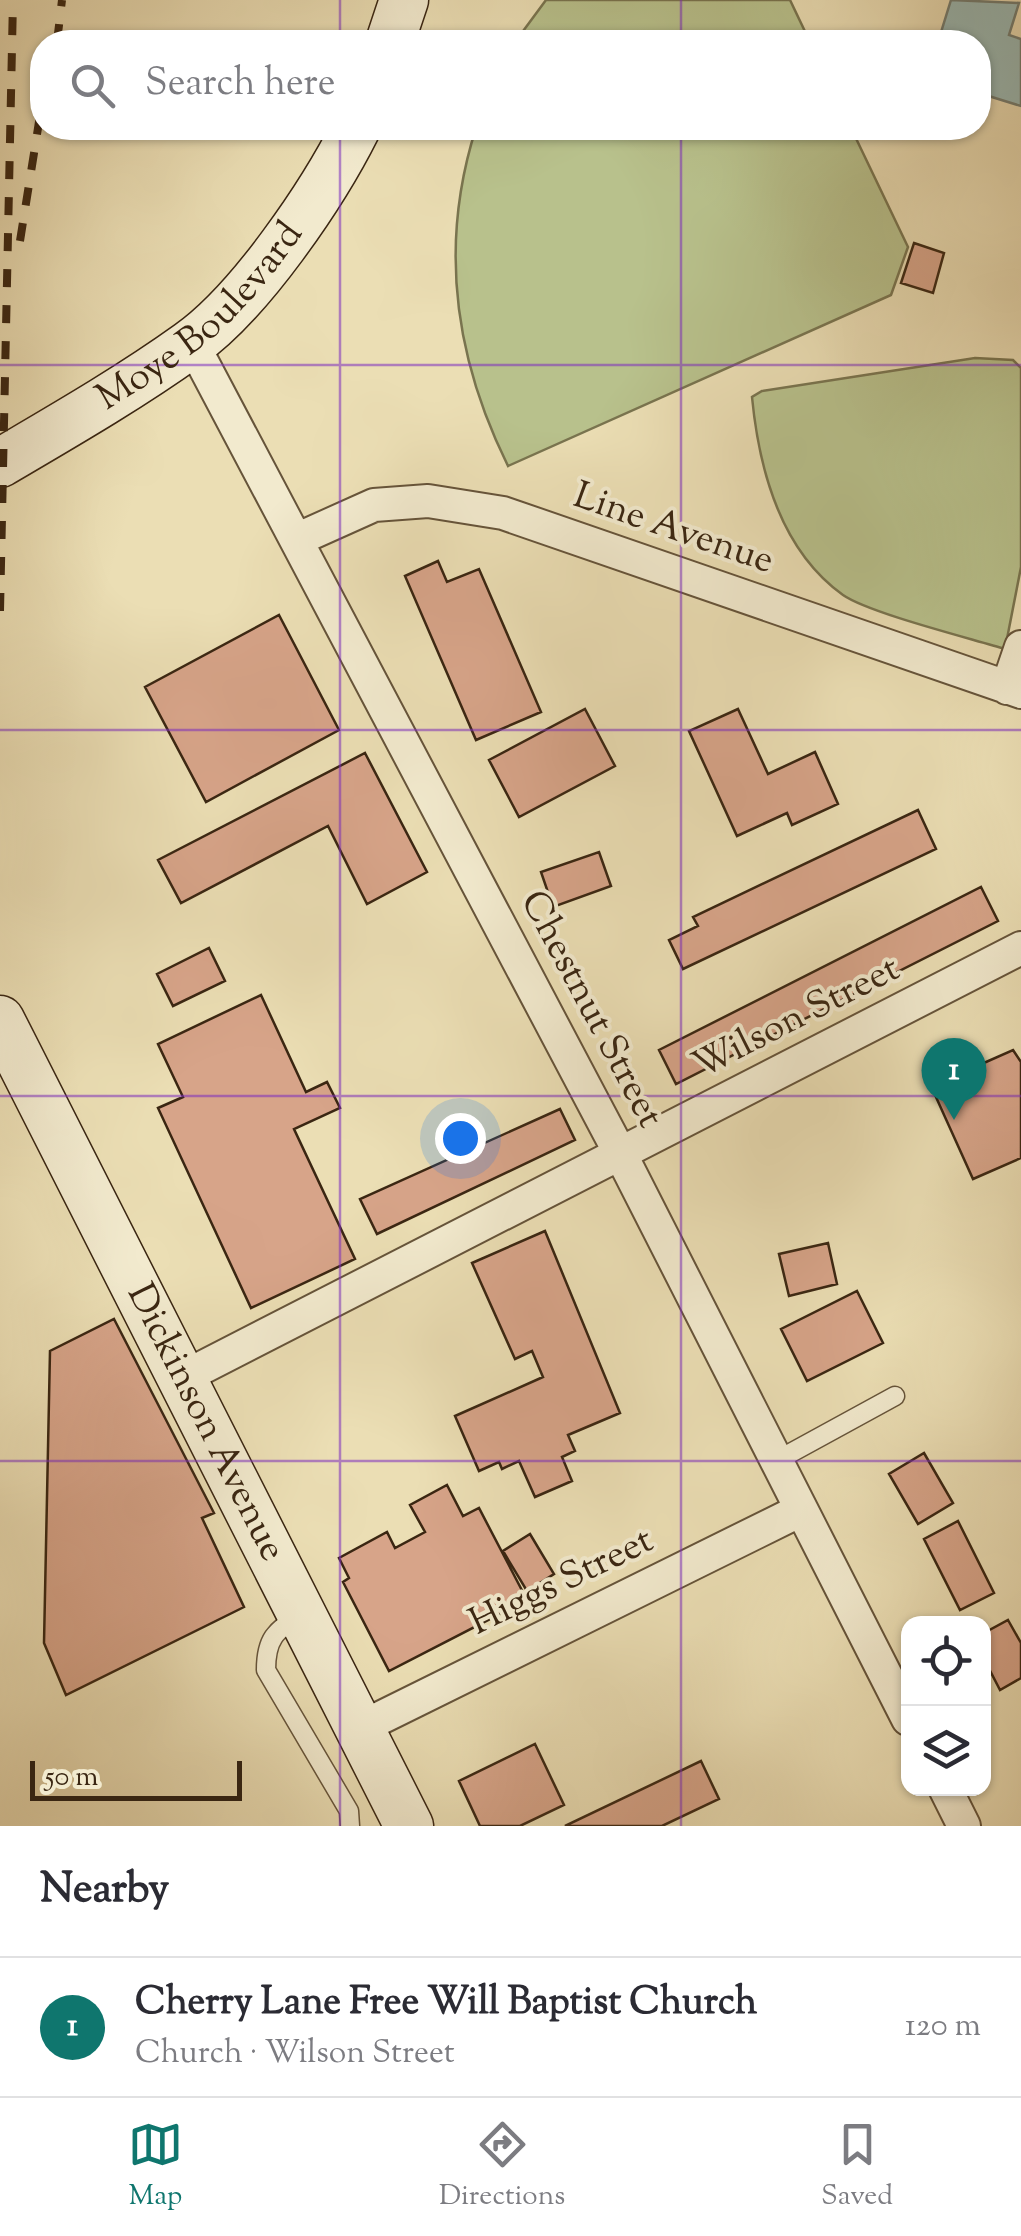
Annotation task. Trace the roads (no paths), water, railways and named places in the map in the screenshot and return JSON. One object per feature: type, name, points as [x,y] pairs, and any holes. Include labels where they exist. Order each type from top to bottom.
[{"type":"main road","points":[[394,30],[404,0]]},
{"type":"main road","name":"Moye Boulevard","points":[[0,463],[192,344],[272,261],[350,140]]},
{"type":"main road","name":"Dickinson Avenue","points":[[0,1020],[409,1826]]},
{"type":"street","name":"Chestnut Street","points":[[192,344],[621,1155],[902,1706]]},
{"type":"street","name":"Line Avenue","points":[[296,540],[374,505],[428,501],[502,512],[1014,690]]},
{"type":"street","points":[[1014,690],[1021,646]]},
{"type":"street","name":"Wilson Street","points":[[182,1378],[1021,948]]},
{"type":"street","name":"Higgs Street","points":[[360,1728],[800,1510]]},
{"type":"street","points":[[949,1796],[964,1826]]},
{"type":"lane","points":[[776,1461],[895,1396]]},
{"type":"lane","points":[[302,1614],[274,1632],[266,1647],[266,1670],[349,1811],[350,1826]]},
{"type":"water","points":[[951,0],[1019,3],[1009,35],[1021,39],[1021,106],[991,97],[991,30],[942,30]]},
{"type":"railway","points":[[0,611],[13,0]]},
{"type":"railway","points":[[58,30],[62,0]]},
{"type":"railway","points":[[20,241],[36,140]]},
{"type":"place","name":"Cherry Lane Free Will Baptist Church","points":[[954,1120]]}]
